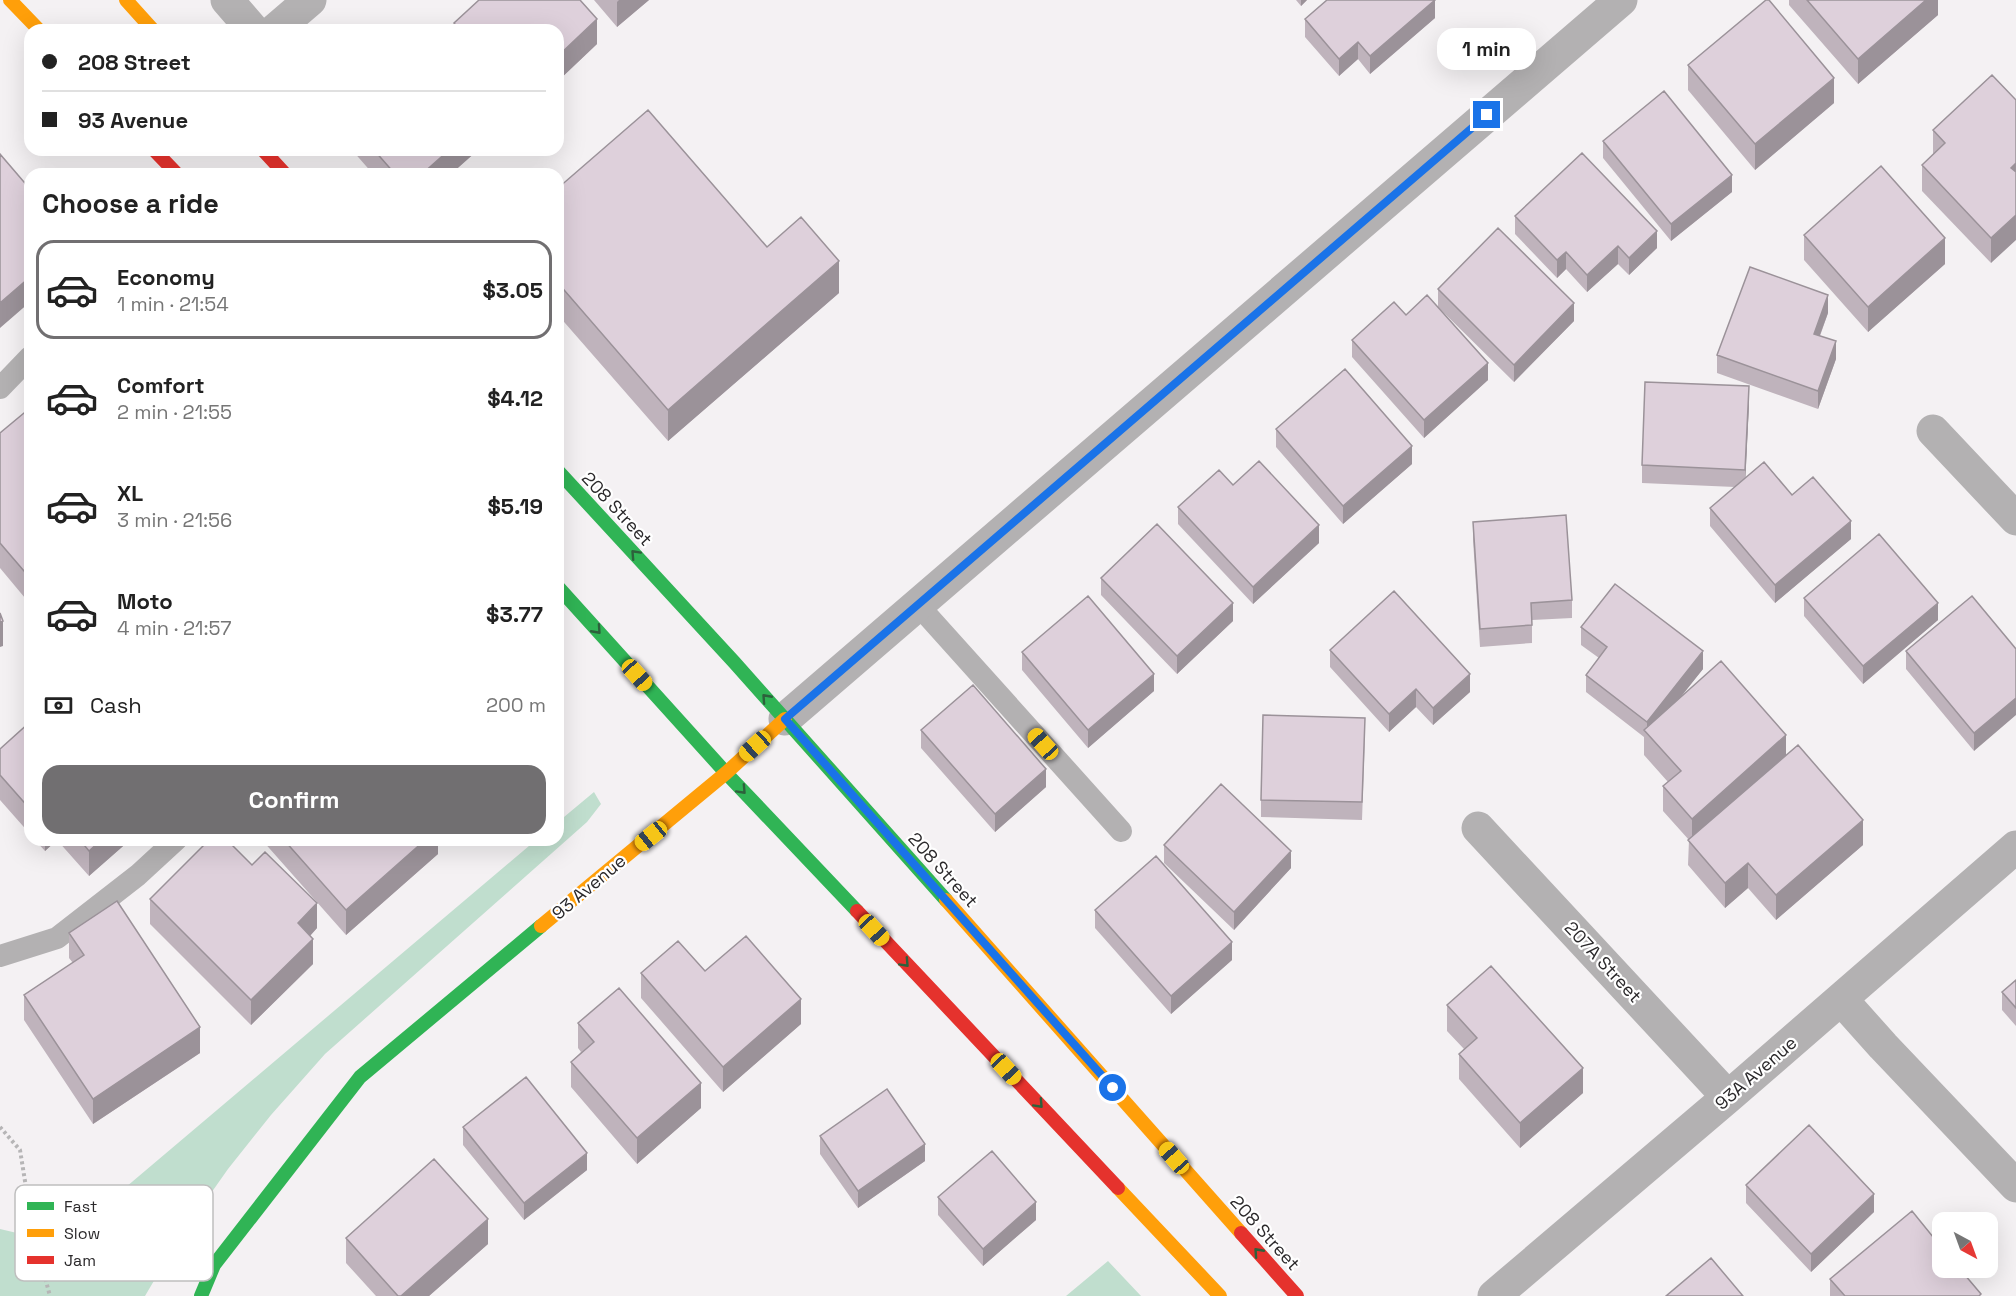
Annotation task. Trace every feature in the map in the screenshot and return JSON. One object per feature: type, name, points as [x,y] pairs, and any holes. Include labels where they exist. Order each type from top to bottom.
[{"type":"main road","points":[[10,0],[33,24]]},
{"type":"main road","points":[[126,0],[148,24]]},
{"type":"main road","points":[[160,156],[171,168]]},
{"type":"main road","points":[[268,156],[280,168]]},
{"type":"main road","name":"208 Street","points":[[564,478],[785,719],[1297,1296]]},
{"type":"main road","points":[[564,594],[726,773],[1220,1296]]},
{"type":"main road","name":"93 Avenue","points":[[213,1267],[360,1077],[726,773],[785,719]]},
{"type":"main road","name":"93 Avenue","points":[[201,1296],[207,1281]]},
{"type":"street","points":[[227,0],[248,24]]},
{"type":"street","points":[[282,24],[310,0]]},
{"type":"street","name":"93 Avenue","points":[[785,719],[1615,2]]},
{"type":"street","points":[[1934,430],[2016,519]]},
{"type":"street","name":"207A Street","points":[[1478,828],[1728,1097]]},
{"type":"street","name":"93A Avenue","points":[[1494,1296],[2016,847]]},
{"type":"street","points":[[1841,999],[2016,1186]]},
{"type":"lane","points":[[0,388],[24,363]]},
{"type":"lane","points":[[918,605],[1121,831]]},
{"type":"lane","points":[[0,956],[57,938],[138,875],[169,846]]},
{"type":"path","points":[[0,1127],[20,1150],[25,1185]]},
{"type":"path","points":[[46,1281],[50,1296]]},
{"type":"green space","points":[[594,792],[601,804],[587,822],[564,842],[564,817]]},
{"type":"green space","points":[[529,846],[560,846],[325,1054],[271,1115],[213,1190],[213,1185],[128,1185]]},
{"type":"green space","points":[[0,1229],[15,1233],[15,1281],[154,1281],[145,1296],[0,1296]]},
{"type":"green space","points":[[1108,1261],[1141,1296],[1066,1296]]},
{"type":"building","points":[[479,0],[580,0],[597,19],[564,50],[564,24],[454,23]]},
{"type":"building","points":[[1327,0],[1435,0],[1370,56],[1358,42],[1339,59],[1305,19]]},
{"type":"building","points":[[1766,0],[1769,0],[1834,78],[1755,144],[1688,65]]},
{"type":"building","points":[[1807,0],[1926,0],[1858,59]]},
{"type":"building","points":[[1992,75],[2016,100],[2016,163],[2011,168],[2016,172],[2016,215],[1991,238],[1922,165],[1945,143],[1933,130]]},
{"type":"building","points":[[1664,91],[1732,175],[1671,224],[1603,141]]},
{"type":"building","points":[[648,110],[767,247],[801,217],[839,261],[668,410],[564,290],[564,183]]},
{"type":"building","points":[[1582,153],[1657,231],[1629,258],[1618,246],[1587,275],[1566,252],[1557,260],[1515,216]]},
{"type":"building","points":[[0,154],[24,182],[24,282],[0,303]]},
{"type":"building","points":[[379,156],[442,156],[429,168],[390,168]]},
{"type":"building","points":[[1881,166],[1945,238],[1868,307],[1804,235]]},
{"type":"building","points":[[1498,228],[1574,303],[1514,365],[1438,289]]},
{"type":"building","points":[[1750,267],[1828,295],[1814,334],[1836,341],[1818,391],[1717,355]]},
{"type":"building","points":[[1427,295],[1488,363],[1424,420],[1352,340],[1394,302],[1406,315]]},
{"type":"building","points":[[1345,369],[1412,446],[1343,506],[1276,429]]},
{"type":"building","points":[[1645,382],[1749,386],[1745,470],[1642,465]]},
{"type":"building","points":[[24,413],[24,571],[0,543],[0,433]]},
{"type":"building","points":[[1259,461],[1319,525],[1253,587],[1178,507],[1219,470],[1233,485]]},
{"type":"building","points":[[1764,462],[1792,495],[1813,477],[1851,521],[1775,585],[1710,508]]},
{"type":"building","points":[[1566,515],[1572,600],[1531,603],[1532,625],[1480,629],[1473,522]]},
{"type":"building","points":[[1157,524],[1233,603],[1177,656],[1101,578]]},
{"type":"building","points":[[1879,534],[1938,603],[1863,666],[1804,598]]},
{"type":"building","points":[[1615,584],[1703,651],[1647,722],[1586,675],[1607,647],[1581,627]]},
{"type":"building","points":[[1394,591],[1470,674],[1433,708],[1416,689],[1389,714],[1330,650]]},
{"type":"building","points":[[1088,596],[1154,674],[1088,730],[1022,652]]},
{"type":"building","points":[[1972,596],[2016,649],[2016,698],[1974,733],[1906,651]]},
{"type":"building","points":[[1721,661],[1786,735],[1692,819],[1663,786],[1681,771],[1644,730]]},
{"type":"building","points":[[973,685],[1046,769],[995,814],[921,730]]},
{"type":"building","points":[[1263,715],[1365,718],[1362,802],[1261,800]]},
{"type":"building","points":[[24,727],[24,802],[0,775],[0,749]]},
{"type":"building","points":[[1798,745],[1863,820],[1776,895],[1748,863],[1725,883],[1688,840]]},
{"type":"building","points":[[1221,784],[1291,851],[1234,912],[1164,845]]},
{"type":"building","points":[[85,846],[94,846],[89,851]]},
{"type":"building","points":[[203,846],[233,846],[252,865],[265,852],[317,903],[298,923],[313,939],[251,1000],[150,899]]},
{"type":"building","points":[[289,846],[418,846],[346,910]]},
{"type":"building","points":[[1156,856],[1232,942],[1171,996],[1095,910]]},
{"type":"building","points":[[117,901],[200,1027],[93,1099],[24,995],[84,955],[69,933]]},
{"type":"building","points":[[746,936],[801,999],[723,1067],[641,973],[678,941],[705,971]]},
{"type":"building","points":[[1491,966],[1583,1068],[1520,1123],[1459,1054],[1477,1038],[1447,1005]]},
{"type":"building","points":[[2016,980],[2016,1008],[2002,992]]},
{"type":"building","points":[[619,988],[701,1083],[637,1138],[571,1062],[594,1042],[578,1023]]},
{"type":"building","points":[[526,1077],[587,1153],[524,1203],[463,1127]]},
{"type":"building","points":[[887,1089],[925,1144],[858,1191],[820,1136]]},
{"type":"building","points":[[1809,1125],[1874,1194],[1811,1254],[1746,1185]]},
{"type":"building","points":[[992,1151],[1036,1202],[983,1249],[938,1197]]},
{"type":"building","points":[[434,1159],[488,1219],[401,1296],[398,1296],[346,1238]]},
{"type":"building","points":[[1912,1211],[1932,1236],[1932,1278],[1967,1278],[1981,1294],[1979,1296],[1845,1296],[1830,1279]]},
{"type":"building","points":[[1711,1258],[1743,1296],[1666,1296]]},
{"type":"traffic: fast","points":[[564,478],[734,662],[946,900]]},
{"type":"traffic: fast","points":[[564,594],[726,773],[857,911]]},
{"type":"traffic: fast","points":[[213,1267],[360,1077],[541,926]]},
{"type":"traffic: fast","points":[[201,1296],[207,1281]]},
{"type":"traffic: slow","points":[[10,0],[33,24]]},
{"type":"traffic: slow","points":[[126,0],[148,24]]},
{"type":"traffic: slow","points":[[541,926],[726,773],[785,719]]},
{"type":"traffic: slow","points":[[946,900],[1241,1233]]},
{"type":"traffic: slow","points":[[1118,1188],[1220,1296]]},
{"type":"traffic: jam","points":[[160,156],[171,168]]},
{"type":"traffic: jam","points":[[268,156],[280,168]]},
{"type":"traffic: jam","points":[[857,911],[1118,1188]]},
{"type":"traffic: jam","points":[[1241,1233],[1297,1296]]},
{"type":"route","points":[[1113,1088],[785,719],[1487,115]]}]
